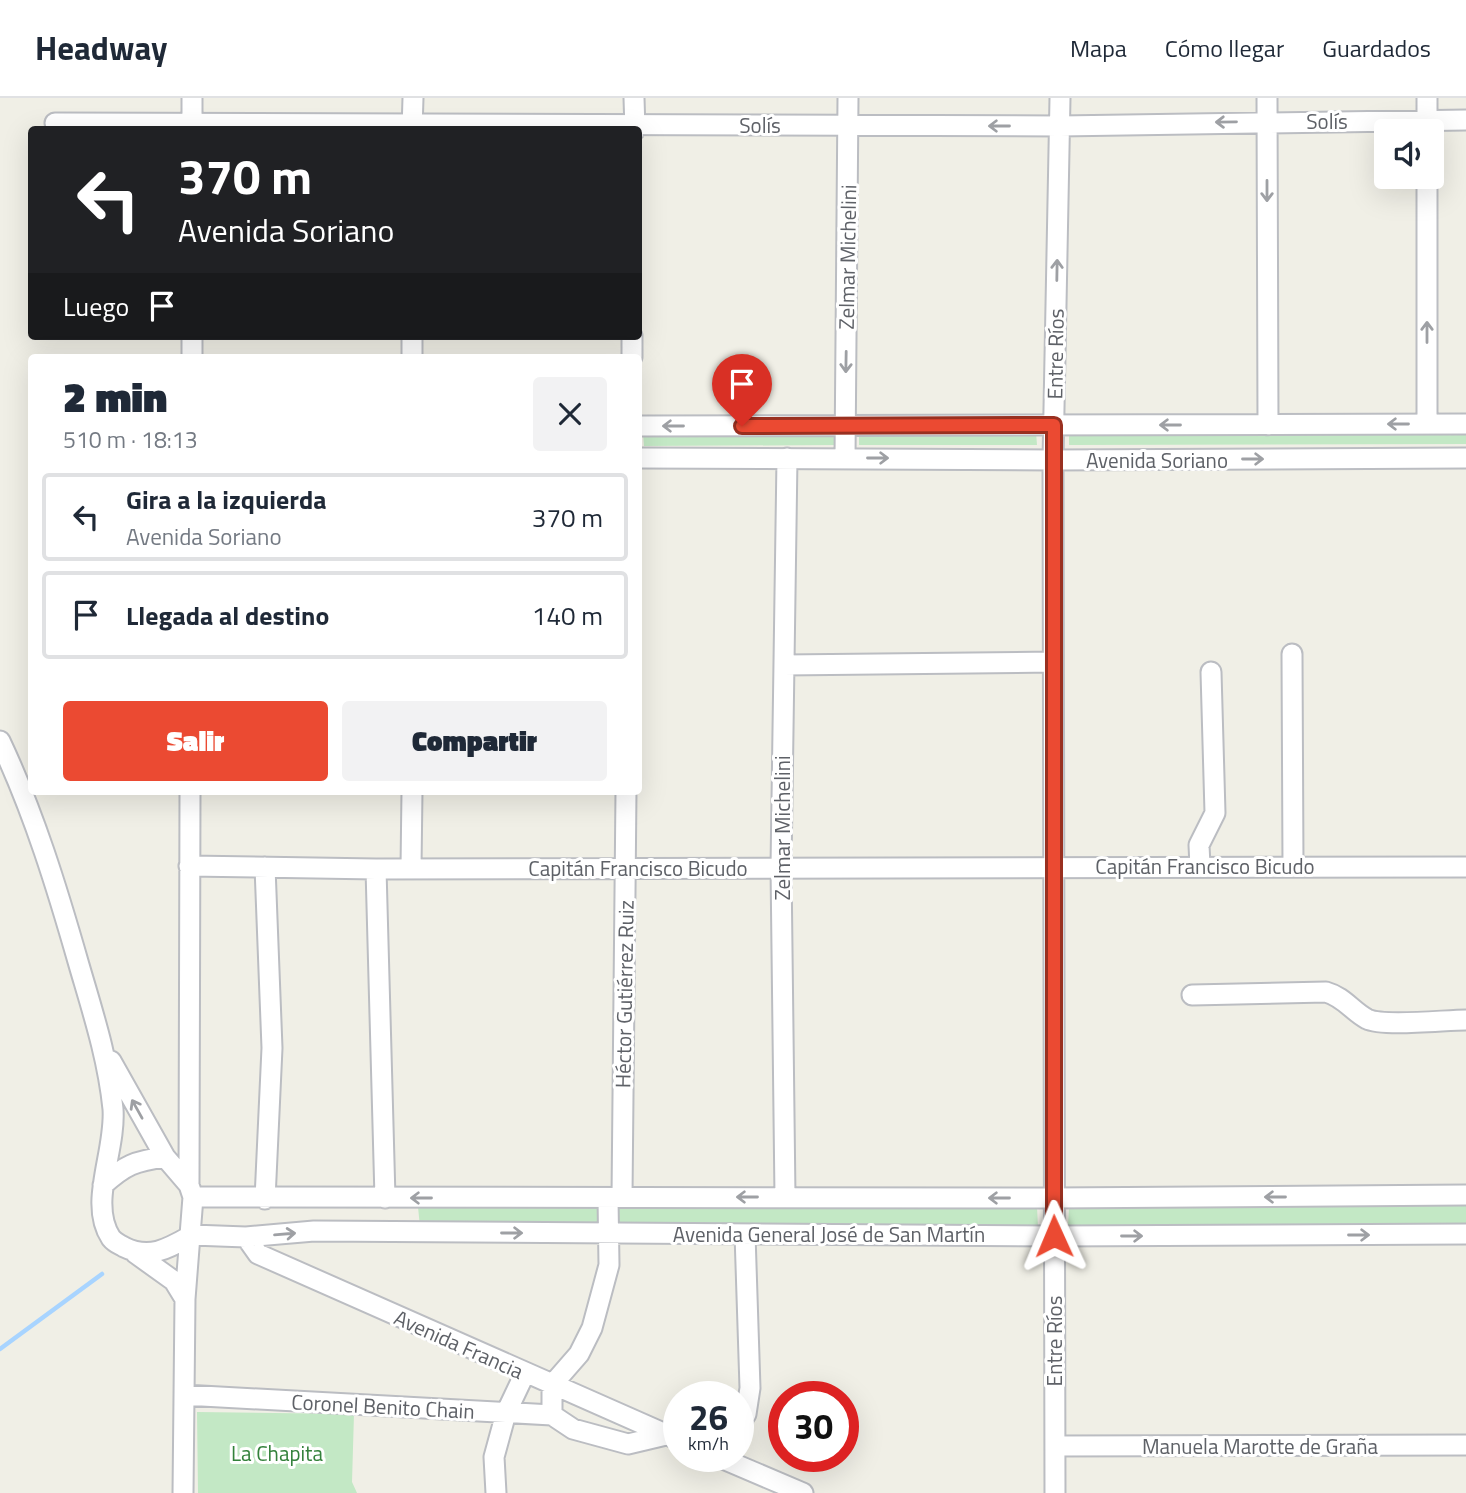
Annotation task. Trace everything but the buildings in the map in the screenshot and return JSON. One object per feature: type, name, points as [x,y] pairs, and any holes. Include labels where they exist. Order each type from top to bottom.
[{"type":"street","points":[[192,98],[192,126]]},
{"type":"street","points":[[412,126],[413,98]]},
{"type":"street","points":[[634,98],[635,126]]},
{"type":"street","name":"Zelmar Michelini","points":[[845,458],[848,98]]},
{"type":"street","name":"Entre Ríos","points":[[1055,1493],[1053,460],[1060,98]]},
{"type":"street","points":[[1266,98],[1268,425]]},
{"type":"street","points":[[1427,98],[1427,119]]},
{"type":"street","name":"Solís","points":[[1444,123],[1466,120]]},
{"type":"street","name":"Solís","points":[[642,127],[1060,126],[1266,121],[1374,124]]},
{"type":"street","name":"Solís","points":[[55,123],[158,126]]},
{"type":"street","points":[[1427,189],[1427,424]]},
{"type":"street","name":"Avenida Soriano","points":[[642,426],[1466,424]]},
{"type":"street","name":"Avenida Soriano","points":[[642,458],[1466,458]]},
{"type":"street","name":"Zelmar Michelini","points":[[785,1197],[781,867],[787,458]]},
{"type":"street","points":[[1292,654],[1293,866]]},
{"type":"street","points":[[784,665],[1053,662]]},
{"type":"street","points":[[1200,866],[1199,845],[1215,813],[1210,672]]},
{"type":"street","points":[[0,741],[34,818],[50,864],[105,1051],[113,1111],[113,1142],[100,1204],[104,1226],[113,1242],[134,1252],[174,1281],[185,1299]]},
{"type":"street","points":[[184,1493],[185,1299],[192,1235],[189,1133],[190,795]]},
{"type":"street","points":[[411,867],[412,795]]},
{"type":"street","name":"Héctor Gutiérrez Ruiz","points":[[552,1385],[579,1354],[592,1328],[609,1265],[615,1197],[626,795]]},
{"type":"street","name":"Capitán Francisco Bicudo","points":[[189,866],[376,869],[1466,867]]},
{"type":"street","points":[[265,867],[272,1048],[265,1199]]},
{"type":"street","points":[[376,869],[385,1198]]},
{"type":"street","points":[[1192,995],[1326,992],[1339,996],[1367,1019],[1384,1022],[1466,1020]]},
{"type":"street","points":[[105,1051],[161,1151],[191,1191]]},
{"type":"street","points":[[103,1185],[124,1167],[161,1151],[189,1133]]},
{"type":"street","name":"Avenida General José de San Martín","points":[[191,1191],[265,1199],[1466,1195]]},
{"type":"street","name":"Avenida General José de San Martín","points":[[192,1235],[246,1237],[314,1231],[1054,1236],[1466,1234]]},
{"type":"street","points":[[746,1234],[750,1381]]},
{"type":"street","points":[[134,1252],[151,1254],[167,1250],[192,1235]]},
{"type":"street","name":"Avenida Francia","points":[[246,1237],[258,1254],[663,1433]]},
{"type":"street","points":[[496,1493],[494,1457],[506,1413],[525,1373]]},
{"type":"street","points":[[552,1385],[552,1415],[573,1430],[628,1444],[663,1439]]},
{"type":"street","name":"Coronel Benito Chain","points":[[184,1395],[552,1415]]},
{"type":"street","name":"Manuela Marotte de Graña","points":[[1055,1446],[1466,1445]]},
{"type":"street","points":[[754,1472],[803,1493]]},
{"type":"green space","points":[[1466,431],[1466,444],[1069,445],[1069,432]]},
{"type":"green space","points":[[1036,432],[1037,445],[859,445],[859,433]]},
{"type":"green space","points":[[643,433],[835,433],[835,445],[644,446]]},
{"type":"green space","points":[[1037,1206],[1038,1228],[420,1227],[418,1207]]},
{"type":"green space","points":[[1069,1206],[1466,1206],[1466,1228],[1068,1227]]},
{"type":"green space","name":"La Chapita","points":[[197,1412],[354,1414],[352,1482],[357,1493],[198,1493]]},
{"type":"waterway","points":[[0,1349],[102,1274]]},
{"type":"route","points":[[742,426],[1054,425],[1054,1236]]}]
